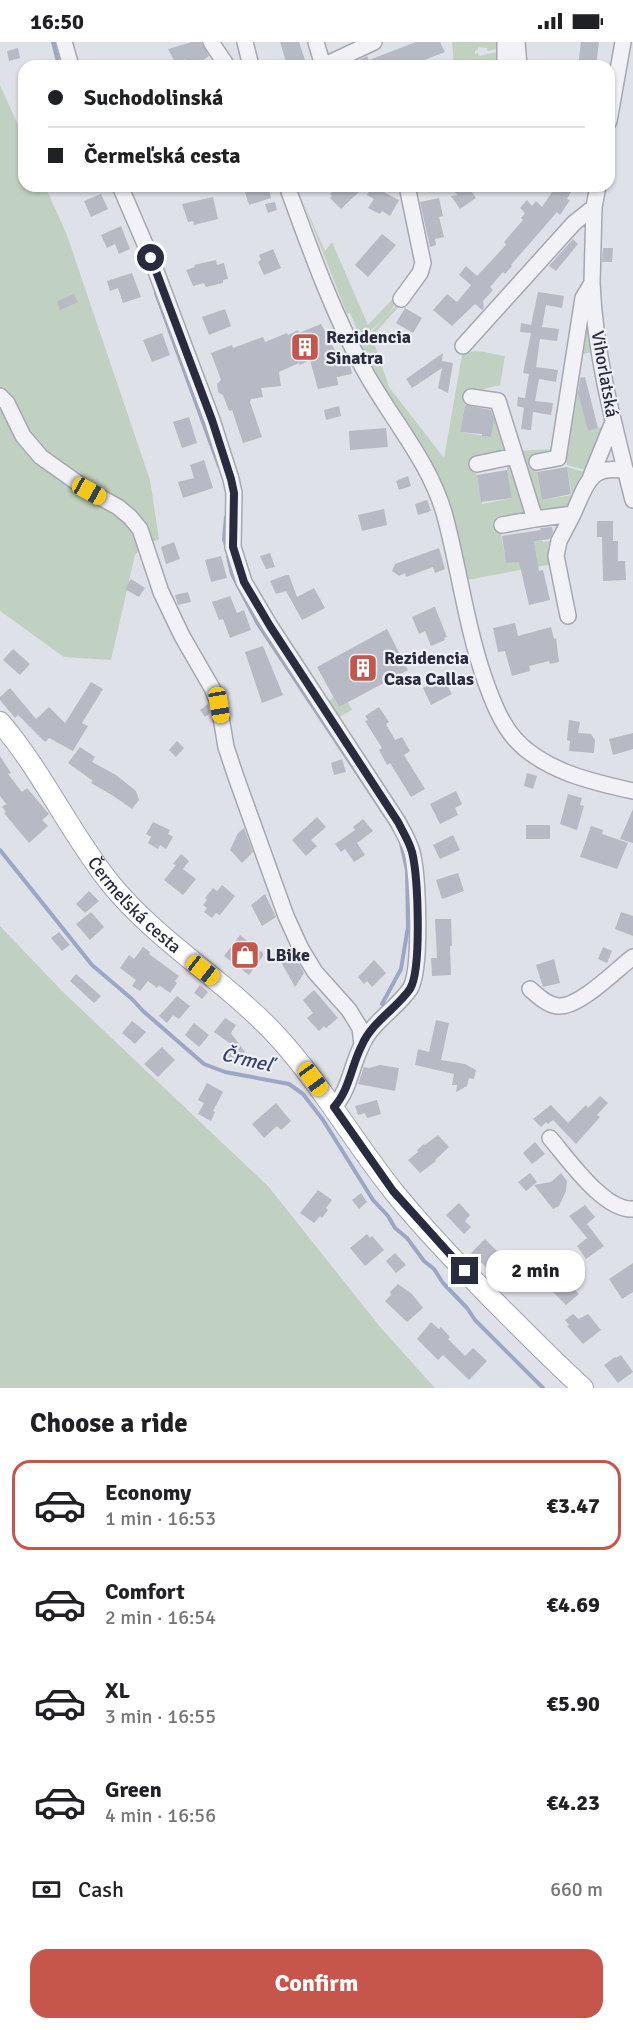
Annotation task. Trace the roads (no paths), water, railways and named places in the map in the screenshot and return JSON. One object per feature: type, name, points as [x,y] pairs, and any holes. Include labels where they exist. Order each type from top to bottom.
[{"type":"main road","name":"Čermeľská cesta","points":[[0,722],[35,768],[80,841],[111,884],[145,921],[254,1012],[308,1072],[393,1191],[419,1221],[498,1305],[583,1388]]},
{"type":"street","points":[[64,42],[69,60]]},
{"type":"street","points":[[211,42],[223,60]]},
{"type":"street","points":[[245,42],[250,60]]},
{"type":"street","points":[[316,42],[321,60]]},
{"type":"street","points":[[336,60],[374,42]]},
{"type":"street","points":[[505,42],[506,60]]},
{"type":"street","points":[[517,42],[518,60]]},
{"type":"street","points":[[615,87],[623,42]]},
{"type":"street","points":[[123,192],[151,258],[212,420],[231,479],[234,493],[233,547],[244,582],[398,822],[412,852],[415,880],[416,975],[411,987],[362,1044],[346,1090],[334,1107]]},
{"type":"street","points":[[289,192],[351,345],[421,461],[437,492],[446,517],[470,634],[498,714],[514,738],[536,756],[588,780],[633,791]]},
{"type":"street","points":[[400,299],[420,273],[423,263],[408,192]]},
{"type":"street","name":"Vihorlatská","points":[[597,192],[594,207],[592,283],[602,367],[633,500]]},
{"type":"street","points":[[463,346],[574,223],[594,207]]},
{"type":"street","name":"Vihorlatská","points":[[537,462],[558,458],[583,298],[592,283]]},
{"type":"street","points":[[0,396],[7,403],[22,436],[41,457],[89,491],[118,507],[140,529],[161,592],[219,705],[226,747],[286,916],[301,950],[315,972],[349,1010],[360,1028],[362,1044]]},
{"type":"street","points":[[471,397],[498,401],[535,519]]},
{"type":"street","points":[[568,616],[556,556],[559,542],[591,476],[613,422]]},
{"type":"street","points":[[477,464],[515,456]]},
{"type":"street","points":[[591,476],[610,468],[626,471]]},
{"type":"street","points":[[502,525],[573,514]]},
{"type":"street","points":[[530,989],[552,1005],[571,1004],[633,957]]},
{"type":"street","points":[[550,1138],[600,1194],[614,1205],[633,1209]]},
{"type":"waterway","points":[[53,42],[58,60]]},
{"type":"waterway","points":[[156,293],[219,466]]},
{"type":"waterway","points":[[226,517],[224,539],[227,549]]},
{"type":"waterway","points":[[228,556],[232,574],[258,624],[395,830]]},
{"type":"waterway","points":[[382,1004],[401,969],[408,927],[407,870],[400,839]]},
{"type":"waterway","name":"Črmeľ","points":[[0,850],[92,965],[204,1064],[225,1072],[289,1084],[303,1094],[323,1120],[373,1200],[388,1216],[395,1228],[407,1238],[424,1261],[434,1269],[475,1320],[543,1388]]},
{"type":"place","name":"Rezidencia Sinatra","points":[[305,347]]},
{"type":"place","name":"Rezidencia Casa Callas","points":[[363,668]]},
{"type":"place","name":"LBike","points":[[245,955]]}]
